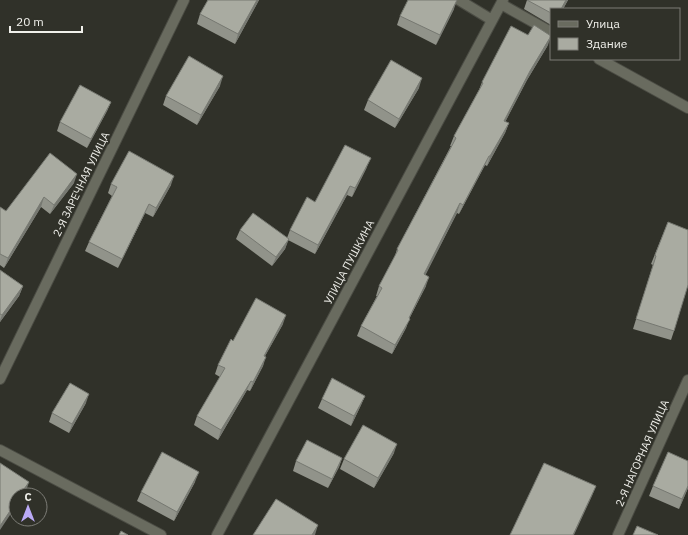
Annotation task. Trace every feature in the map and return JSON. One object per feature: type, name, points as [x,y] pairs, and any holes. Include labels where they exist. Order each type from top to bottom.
[{"type":"street","name":"2-Я ЗАРЕЧНАЯ УЛИЦА","points":[[0,379],[184,0]]},
{"type":"street","points":[[460,0],[492,20]]},
{"type":"street","points":[[502,2],[550,31]]},
{"type":"street","name":"УЛИЦА ПУШКИНА","points":[[217,535],[502,2]]},
{"type":"street","points":[[601,60],[688,108]]},
{"type":"street","name":"2-Я НАГОРНАЯ УЛИЦА","points":[[618,535],[688,380]]},
{"type":"street","points":[[0,450],[161,535]]},
{"type":"building","points":[[208,0],[257,0],[238,34],[200,14]]},
{"type":"building","points":[[408,0],[457,0],[440,35],[400,16]]},
{"type":"building","points":[[527,0],[566,0],[562,8],[550,8],[550,12]]},
{"type":"building","points":[[534,25],[550,35],[550,38],[530,71],[504,121],[509,123],[489,156],[463,205],[460,203],[424,274],[429,277],[409,318],[410,319],[395,345],[361,326],[382,288],[379,286],[398,250],[397,249],[456,138],[454,136],[483,83],[482,82],[511,26],[528,35]]},
{"type":"building","points":[[189,56],[223,76],[201,115],[166,96]]},
{"type":"building","points":[[391,60],[422,78],[399,119],[368,100]]},
{"type":"building","points":[[80,85],[111,102],[91,139],[60,122]]},
{"type":"building","points":[[345,145],[371,158],[355,188],[350,186],[318,245],[290,230],[307,197],[315,202]]},
{"type":"building","points":[[129,151],[174,176],[156,208],[149,204],[122,259],[89,242],[117,187],[111,184]]},
{"type":"building","points":[[50,153],[77,174],[54,205],[44,197],[8,258],[0,254],[0,207],[6,211]]},
{"type":"building","points":[[253,213],[289,239],[276,257],[240,230]]},
{"type":"building","points":[[668,222],[688,230],[688,285],[674,331],[636,319],[656,256],[655,255]]},
{"type":"building","points":[[0,270],[23,286],[2,315],[0,314]]},
{"type":"building","points":[[256,298],[286,315],[264,356],[266,357],[253,382],[251,381],[221,430],[197,416],[225,368],[218,365],[231,339],[233,341]]},
{"type":"building","points":[[332,378],[365,396],[354,416],[322,399]]},
{"type":"building","points":[[70,383],[89,394],[72,424],[52,413]]},
{"type":"building","points":[[363,425],[397,444],[378,478],[344,459]]},
{"type":"building","points":[[307,440],[342,458],[332,479],[296,461]]},
{"type":"building","points":[[162,452],[199,472],[177,512],[141,492]]},
{"type":"building","points":[[668,452],[688,461],[688,486],[682,499],[653,486]]},
{"type":"building","points":[[0,463],[29,482],[26,487],[8,487],[8,514],[0,526]]},
{"type":"building","points":[[544,463],[596,486],[573,535],[510,535]]},
{"type":"building","points":[[276,499],[318,525],[312,535],[253,535]]},
{"type":"building","points":[[637,526],[658,535],[633,535]]},
{"type":"building","points":[[121,531],[128,535],[119,535]]}]
